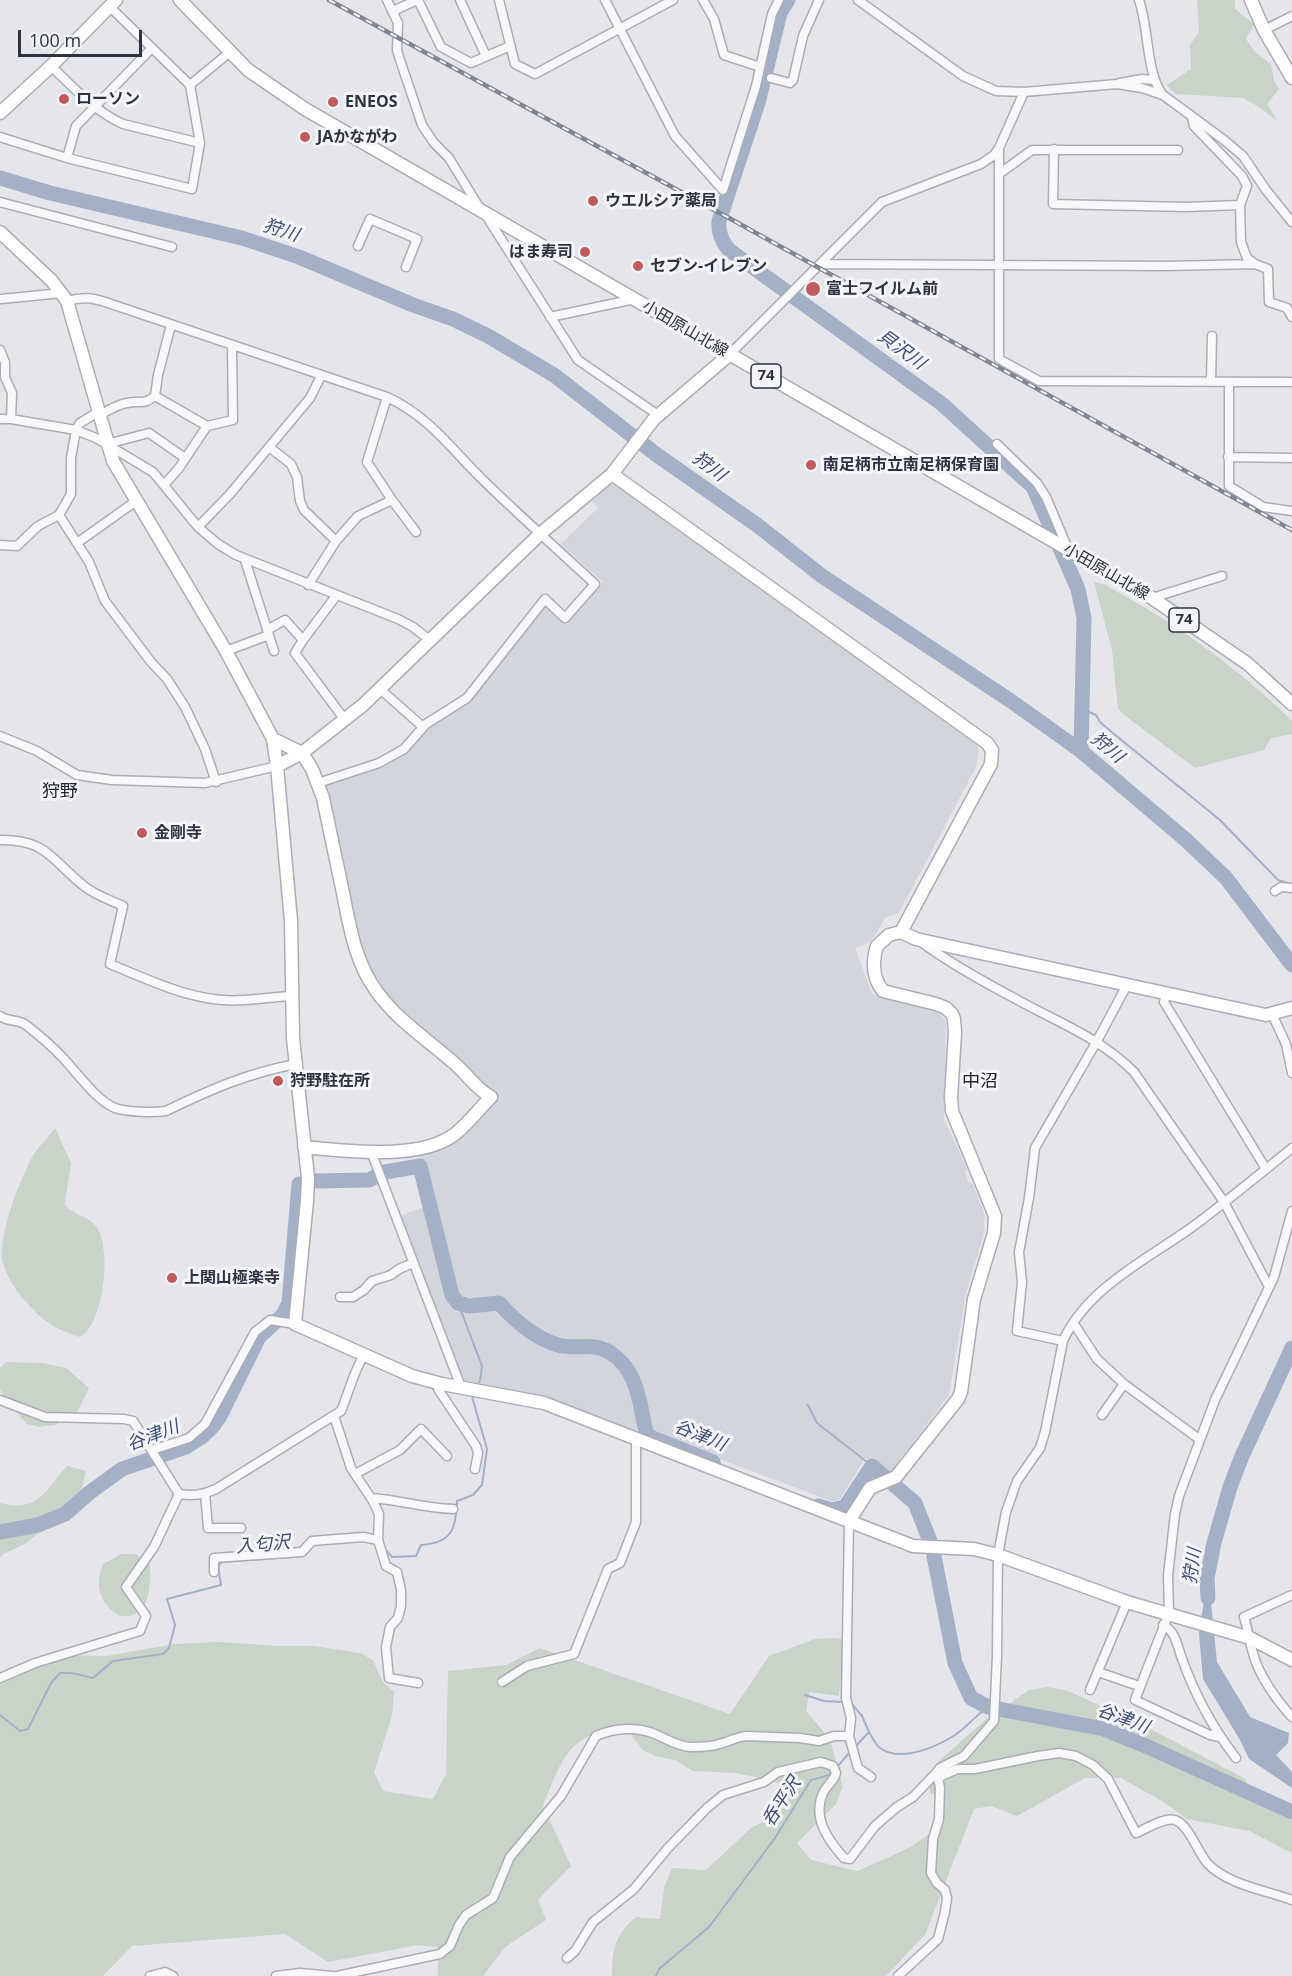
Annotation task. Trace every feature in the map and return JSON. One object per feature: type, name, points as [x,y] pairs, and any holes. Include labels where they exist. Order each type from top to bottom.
[{"type":"street","name":"小田原山北線","points":[[180,0],[248,70],[305,109],[1152,598],[1248,664],[1292,704]]},
{"type":"street","points":[[387,0],[398,23],[397,50],[422,125],[449,158],[471,196],[578,360],[656,417]]},
{"type":"street","points":[[393,11],[417,0],[441,47],[471,63],[510,46]]},
{"type":"street","points":[[460,0],[486,56]]},
{"type":"street","points":[[499,0],[515,64],[535,74],[673,0]]},
{"type":"street","points":[[605,0],[675,136],[723,190],[735,157],[772,14],[779,0]]},
{"type":"street","points":[[703,0],[714,19],[724,55],[760,67]]},
{"type":"street","points":[[771,78],[790,83],[793,80],[803,36],[819,0]]},
{"type":"street","points":[[858,0],[963,76],[996,92],[1024,92],[1117,84],[1132,80],[1153,81]]},
{"type":"street","points":[[1139,0],[1147,30],[1153,81],[1162,95]]},
{"type":"street","points":[[1251,0],[1264,30],[1292,78]]},
{"type":"street","points":[[0,137],[68,158],[192,189],[200,143],[190,85],[152,49],[112,3],[51,66],[2,107]]},
{"type":"street","points":[[1264,30],[1292,16]]},
{"type":"street","points":[[68,158],[72,133],[76,126],[152,49]]},
{"type":"street","points":[[190,85],[230,52]]},
{"type":"street","points":[[51,66],[94,106],[123,124],[200,143]]},
{"type":"street","points":[[1117,84],[1142,88],[1162,95],[1243,156],[1266,190],[1292,222]]},
{"type":"street","points":[[0,736],[47,756],[77,775],[112,780],[216,782],[277,765],[302,753],[380,689],[540,534],[614,471],[656,417],[729,355],[882,202],[981,164],[994,155],[1024,92]]},
{"type":"street","points":[[1192,117],[1194,126],[1242,176],[1247,186],[1240,206],[1241,242],[1247,258],[1255,264]]},
{"type":"street","points":[[999,148],[999,359],[1039,381],[1292,382]]},
{"type":"street","points":[[1054,149],[1053,204],[1240,206]]},
{"type":"street","points":[[999,174],[1032,150],[1178,150]]},
{"type":"street","points":[[0,202],[172,247]]},
{"type":"street","points":[[358,246],[370,219],[417,239],[406,267]]},
{"type":"street","points":[[0,232],[52,281],[64,297],[113,461],[226,651],[258,707],[273,739],[291,921],[291,996],[308,1178],[295,1324]]},
{"type":"street","points":[[821,264],[1166,266],[1255,264],[1268,268],[1269,302],[1287,308],[1292,317]]},
{"type":"street","points":[[0,308],[0,298],[89,298],[408,407],[452,445],[481,478],[595,584],[565,618],[545,599],[467,698],[423,727],[404,749],[379,764],[318,783]]},
{"type":"street","points":[[550,317],[635,299]]},
{"type":"street","points":[[0,545],[17,546],[38,526],[59,515],[71,494],[71,458],[76,430],[80,423],[129,402],[140,404],[155,396],[171,325]]},
{"type":"street","points":[[1211,382],[1212,336]]},
{"type":"street","points":[[165,484],[207,426],[233,420],[232,346]]},
{"type":"street","points":[[0,350],[5,377],[12,393],[11,419]]},
{"type":"street","points":[[198,527],[230,494],[310,398],[321,376]]},
{"type":"street","points":[[1229,383],[1229,486],[1263,507],[1292,511]]},
{"type":"street","points":[[155,396],[207,426]]},
{"type":"street","points":[[387,398],[367,462],[416,532]]},
{"type":"street","points":[[0,419],[76,430],[107,444],[153,472],[198,527],[218,544],[244,560],[398,619],[431,641]]},
{"type":"street","points":[[107,444],[149,433],[185,458]]},
{"type":"street","points":[[997,444],[1037,483],[1046,497],[1068,549]]},
{"type":"street","points":[[269,447],[291,464],[297,477],[300,501],[304,510],[336,541]]},
{"type":"street","points":[[1228,457],[1292,458]]},
{"type":"street","points":[[614,471],[990,746],[993,754],[991,764],[901,932]]},
{"type":"street","points":[[308,585],[336,541],[358,516],[392,500]]},
{"type":"street","points":[[77,543],[136,501]]},
{"type":"street","points":[[59,515],[89,562],[105,602],[151,663],[167,679],[185,706],[205,749],[216,782]]},
{"type":"street","points":[[244,560],[274,651]]},
{"type":"street","points":[[1152,598],[1222,576]]},
{"type":"street","points":[[336,596],[295,653],[345,720]]},
{"type":"street","points":[[226,651],[268,633],[285,620],[303,640]]},
{"type":"street","points":[[380,689],[423,727]]},
{"type":"street","points":[[273,739],[302,753],[318,783],[354,946],[376,991],[413,1030],[456,1064],[490,1098],[454,1135],[426,1147],[372,1154],[304,1147]]},
{"type":"street","points":[[0,840],[18,840],[40,847],[86,888],[123,906],[110,964],[182,992],[203,997],[243,1001],[291,996]]},
{"type":"street","points":[[1275,891],[1281,887],[1292,888]]},
{"type":"street","points":[[871,1777],[858,1768],[853,1757],[849,1736],[851,1718],[846,1698],[849,1521],[870,1488],[896,1477],[958,1400],[976,1288],[995,1223],[995,1216],[952,1111],[955,1033],[952,1014],[946,1008],[936,1004],[884,991],[877,983],[873,969],[877,946],[889,935],[901,932],[1015,999],[1097,1041],[1120,1058],[1134,1072],[1224,1202],[1269,1287]]},
{"type":"street","points":[[916,939],[1266,1015],[1292,1008]]},
{"type":"street","points":[[1064,1341],[1017,1331],[1022,1282],[1019,1252],[1035,1148],[1127,985]]},
{"type":"street","points":[[1166,993],[1164,1002],[1266,1169]]},
{"type":"street","points":[[1272,1014],[1286,1044],[1292,1073]]},
{"type":"street","points":[[0,1016],[23,1022],[64,1058],[80,1078],[108,1104],[116,1108],[158,1113],[220,1084],[276,1067],[296,1064]]},
{"type":"street","points":[[567,1958],[575,1951],[593,1922],[634,1889],[668,1848],[706,1808],[723,1796],[764,1782],[778,1772],[820,1762],[828,1763],[833,1766],[836,1773],[835,1779],[827,1785],[820,1803],[821,1823],[834,1847],[844,1858],[850,1859],[875,1826],[913,1797],[937,1775],[940,1768],[964,1756],[994,1721],[998,1555],[1011,1495],[1017,1481],[1040,1448],[1045,1432],[1064,1341],[1074,1324],[1096,1297],[1120,1277],[1196,1224],[1292,1148]]},
{"type":"street","points":[[372,1154],[461,1387]]},
{"type":"street","points":[[1220,1737],[1210,1735],[1135,1700],[1166,1619],[1175,1514],[1199,1439],[1269,1287],[1283,1248],[1292,1211]]},
{"type":"street","points":[[340,1297],[353,1297],[372,1281],[391,1275],[414,1263]]},
{"type":"street","points":[[152,1450],[189,1438],[205,1424],[255,1332],[270,1320],[295,1324],[412,1376],[544,1403],[913,1546],[974,1549],[998,1555],[1127,1602],[1166,1619],[1246,1637],[1292,1660]]},
{"type":"street","points":[[1074,1324],[1097,1359],[1124,1384],[1199,1439]]},
{"type":"street","points":[[0,1400],[45,1417],[133,1421],[179,1494],[192,1496],[205,1493],[334,1416],[340,1411],[350,1392],[355,1370],[364,1355]]},
{"type":"street","points":[[439,1383],[438,1389],[476,1446],[478,1453],[475,1469]]},
{"type":"street","points":[[1102,1415],[1124,1384]]},
{"type":"street","points":[[334,1416],[351,1468],[379,1514],[378,1540],[386,1566],[397,1572],[401,1590],[398,1618],[390,1627],[386,1647],[389,1678],[418,1683]]},
{"type":"street","points":[[355,1474],[400,1450],[421,1429],[447,1456]]},
{"type":"street","points":[[502,1682],[527,1666],[574,1654],[608,1569],[620,1563],[636,1522],[636,1440]]},
{"type":"street","points":[[205,1493],[208,1528],[241,1528]]},
{"type":"street","points":[[0,1677],[34,1663],[140,1631],[146,1616],[126,1587],[154,1546],[179,1494]]},
{"type":"street","points":[[371,1498],[399,1500],[426,1508],[453,1509]]},
{"type":"street","points":[[214,1572],[214,1558],[302,1552],[312,1541],[363,1537],[378,1540]]},
{"type":"street","points":[[1292,1595],[1244,1617],[1246,1637],[1253,1655],[1269,1686],[1292,1717]]},
{"type":"street","points":[[1090,1690],[1127,1602]]},
{"type":"street","points":[[1166,1619],[1196,1695],[1220,1737],[1236,1758]]},
{"type":"street","points":[[1098,1672],[1139,1686]]},
{"type":"street","points":[[276,1976],[300,1973],[335,1976],[440,1954],[450,1946],[466,1915],[493,1898],[510,1857],[561,1796],[596,1736],[605,1732],[632,1728],[654,1733],[673,1743],[690,1747],[718,1745],[737,1737],[746,1736],[819,1741],[834,1736],[849,1736]]},
{"type":"street","points":[[937,1775],[957,1769],[975,1769],[1038,1756],[1059,1753],[1076,1755],[1093,1765],[1108,1779],[1136,1833],[1169,1820],[1178,1821],[1184,1826],[1207,1862],[1222,1875],[1292,1900]]},
{"type":"street","points":[[898,1976],[938,1939],[945,1912],[947,1898],[945,1890],[937,1883],[931,1872],[933,1839],[939,1819],[940,1788],[937,1775]]},
{"type":"street","points":[[150,1976],[165,1972],[173,1976]]},
{"type":"shaded area","points":[[608,485],[618,485],[976,744],[979,750],[976,767],[899,913],[885,918],[868,943],[855,948],[872,994],[932,1010],[945,1020],[944,1119],[967,1169],[965,1173],[969,1183],[972,1183],[985,1216],[983,1237],[966,1293],[949,1395],[890,1473],[883,1471],[865,1458],[840,1499],[835,1501],[544,1397],[463,1380],[400,1216],[432,1204],[419,1152],[493,1101],[390,1004],[362,960],[340,861],[336,827],[323,787],[327,783],[383,764],[411,749],[425,730],[471,700],[543,607],[549,607],[566,624],[603,582],[561,544],[598,508],[589,498],[591,496],[594,499]]},
{"type":"green space","points":[[1197,0],[1235,0],[1235,9],[1254,24],[1246,39],[1255,52],[1271,64],[1274,80],[1279,89],[1267,104],[1277,121],[1243,98],[1175,94],[1167,85],[1191,69],[1190,45],[1199,32]]},
{"type":"green space","points":[[1094,582],[1103,584],[1154,613],[1226,663],[1292,721],[1292,734],[1271,738],[1264,750],[1195,768],[1124,715],[1118,709],[1112,650]]},
{"type":"green space","points":[[55,1128],[71,1163],[65,1204],[95,1225],[101,1235],[104,1250],[100,1302],[88,1330],[80,1337],[64,1331],[38,1315],[19,1293],[2,1259],[4,1234],[11,1207],[32,1157]]},
{"type":"green space","points":[[6,1362],[42,1363],[66,1368],[89,1388],[76,1414],[55,1425],[39,1427],[27,1424],[6,1401],[0,1389],[0,1368]]},
{"type":"green space","points":[[67,1466],[86,1471],[81,1492],[65,1511],[25,1544],[3,1554],[0,1558],[0,1503],[23,1505],[40,1498]]},
{"type":"green space","points":[[121,1554],[136,1554],[150,1565],[150,1586],[143,1608],[126,1616],[110,1609],[102,1598],[99,1585],[103,1564]]},
{"type":"green space","points":[[815,1639],[844,1640],[839,1696],[809,1692],[806,1711],[830,1739],[843,1787],[836,1804],[797,1843],[811,1860],[857,1871],[912,1846],[943,1824],[944,1798],[930,1793],[929,1785],[931,1774],[937,1763],[985,1720],[1029,1690],[1048,1687],[1068,1691],[1141,1724],[1244,1778],[1253,1792],[1292,1821],[1292,1853],[1249,1831],[1187,1819],[1162,1801],[1121,1778],[1085,1778],[1017,1816],[991,1806],[974,1809],[925,1935],[886,1976],[612,1976],[614,1950],[623,1930],[636,1917],[660,1919],[664,1888],[672,1868],[706,1870],[751,1828],[781,1813],[784,1784],[737,1773],[693,1771],[675,1760],[655,1756],[643,1750],[622,1723],[582,1740],[563,1761],[543,1806],[571,1866],[538,1900],[546,1920],[505,1947],[483,1976],[438,1976],[438,1947],[418,1945],[328,1962],[285,1934],[132,1946],[103,1976],[0,1976],[0,1674],[56,1655],[107,1656],[174,1644],[221,1642],[314,1646],[360,1653],[373,1660],[383,1682],[394,1692],[392,1716],[374,1772],[383,1791],[433,1799],[446,1774],[448,1671],[506,1665],[540,1648],[730,1714],[769,1656]]},
{"type":"water","points":[[1208,1573],[1217,1662],[1250,1717],[1289,1733],[1288,1743],[1276,1755],[1292,1772],[1292,1788],[1249,1759],[1203,1679],[1199,1634]]},
{"type":"waterway","name":"貝沢川","points":[[788,0],[780,13],[758,103],[719,221],[721,237],[729,250],[942,404],[1033,487],[1078,589],[1084,618],[1081,751]]},
{"type":"waterway","name":"狩川","points":[[0,178],[50,193],[242,238],[299,257],[413,305],[453,319],[488,336],[554,375],[657,455],[757,525],[822,576],[1011,701],[1081,751],[1186,840],[1226,878],[1292,965]]},
{"type":"waterway","points":[[1082,709],[1096,715],[1100,722],[1114,734],[1220,820],[1278,880],[1291,884]]},
{"type":"waterway","name":"谷津川","points":[[313,1181],[369,1180],[385,1172],[420,1166],[452,1295],[458,1303],[469,1306],[499,1303],[526,1328],[549,1342],[567,1347],[601,1348],[612,1354],[626,1368],[635,1384],[646,1432],[650,1437],[713,1462]]},
{"type":"waterway","name":"谷津川","points":[[0,1532],[38,1525],[65,1514],[122,1469],[186,1447],[212,1427],[220,1416],[259,1337],[283,1315],[289,1303],[299,1184]]},
{"type":"waterway","name":"入匂沢","points":[[458,1303],[482,1366],[480,1381],[476,1386]]},
{"type":"waterway","name":"狩川","points":[[1208,1598],[1207,1578],[1230,1487],[1292,1348]]},
{"type":"waterway","name":"入匂沢","points":[[384,1548],[392,1557],[416,1556],[421,1545],[446,1538],[453,1527],[457,1501],[473,1495],[482,1485],[487,1449],[471,1393]]},
{"type":"waterway","points":[[808,1405],[817,1423],[872,1466]]},
{"type":"waterway","name":"谷津川","points":[[818,1506],[832,1510],[845,1507],[872,1466],[915,1503],[930,1541]]},
{"type":"waterway","name":"谷津川","points":[[934,1556],[955,1663],[971,1698],[988,1707],[1104,1729],[1292,1812]]},
{"type":"waterway","name":"入匂沢","points":[[0,1715],[20,1731],[28,1729],[51,1683],[60,1673],[93,1678],[113,1661],[163,1654],[169,1648],[175,1625],[167,1599],[221,1585],[218,1566],[222,1562],[290,1557]]},
{"type":"waterway","points":[[805,1695],[824,1701],[842,1702]]},
{"type":"waterway","points":[[851,1703],[862,1716],[869,1732]]},
{"type":"waterway","name":"呑平沢","points":[[855,1747],[869,1732],[878,1746],[888,1752],[898,1754],[918,1752],[955,1735],[988,1707]]},
{"type":"waterway","name":"呑平沢","points":[[837,1767],[851,1751]]},
{"type":"waterway","name":"呑平沢","points":[[656,1976],[659,1969],[709,1927],[775,1838],[811,1780],[830,1775],[833,1771]]},
{"type":"railway","points":[[329,0],[729,218],[1292,530]]},
{"type":"place","name":"ローソン","points":[[64,99]]},
{"type":"place","name":"ENEOS","points":[[333,102]]},
{"type":"place","name":"JAかながわ","points":[[305,137]]},
{"type":"place","name":"ウエルシア薬局","points":[[593,201]]},
{"type":"place","name":"はま寿司","points":[[585,252]]},
{"type":"place","name":"セブン-イレブン","points":[[638,266]]},
{"type":"place","name":"富士フイルム前","points":[[813,289]]},
{"type":"place","name":"南足柄市立南足柄保育園","points":[[811,465]]},
{"type":"place","name":"金剛寺","points":[[142,833]]},
{"type":"place","name":"狩野駐在所","points":[[278,1081]]},
{"type":"place","name":"上関山極楽寺","points":[[172,1278]]},
{"type":"district","name":"狩野","points":[[60,792]]},
{"type":"district","name":"中沼","points":[[980,1082]]}]
